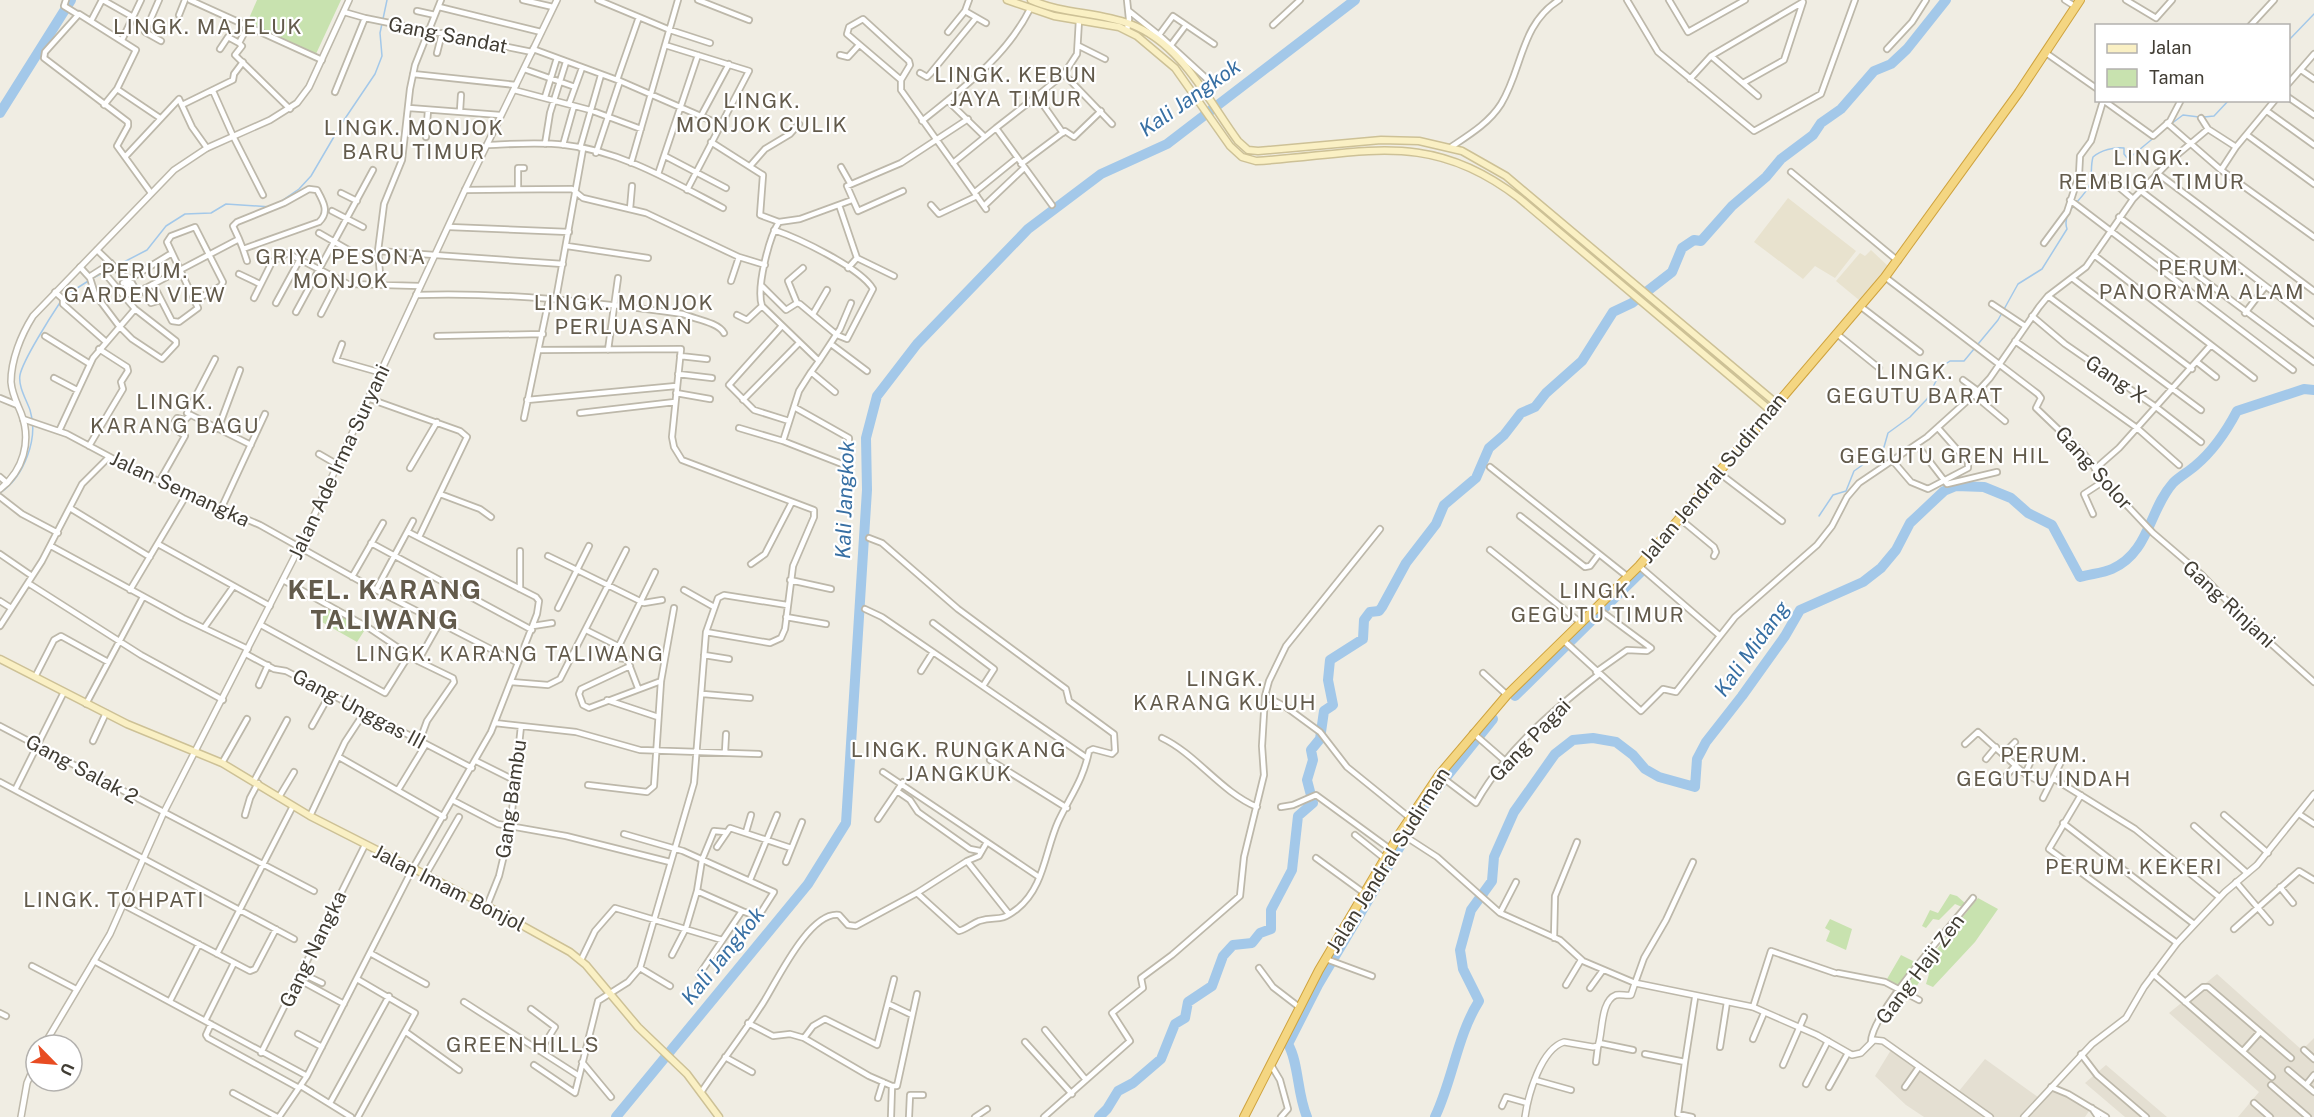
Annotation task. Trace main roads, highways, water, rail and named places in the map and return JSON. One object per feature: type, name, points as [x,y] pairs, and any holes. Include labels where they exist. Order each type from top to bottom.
[{"type":"highway","name":"Jalan Jendral Sudirman","points":[[1244,1117],[1299,1006],[1330,961],[1364,893],[1390,849],[1404,835],[1410,818],[1507,695],[1639,566],[1885,277],[2046,53],[2078,4]]},
{"type":"main road","points":[[1007,0],[1030,9],[1079,20],[1128,27],[1158,52],[1185,82],[1238,154],[1256,161],[1364,150],[1411,151],[1456,160],[1501,184],[1770,410]]},
{"type":"main road","points":[[1031,0],[1128,27],[1161,44],[1194,76],[1242,146],[1252,151],[1274,151],[1392,139],[1451,147],[1472,155],[1506,176],[1776,403]]},
{"type":"main road","name":"Jalan Imam Bonjol","points":[[0,658],[105,713],[171,744],[196,751],[222,763],[310,816],[487,906],[581,960],[608,993],[702,1091],[719,1117]]},
{"type":"waterway","points":[[0,113],[71,0]]},
{"type":"waterway","points":[[280,202],[299,189],[311,176],[342,123],[375,74],[382,56],[380,33],[387,0]]},
{"type":"waterway","name":"Kali Jangkok","points":[[616,1117],[808,884],[846,823],[867,490],[866,438],[877,396],[917,344],[1028,229],[1101,174],[1167,144],[1355,0]]},
{"type":"waterway","points":[[1099,1117],[1118,1091],[1133,1083],[1161,1059],[1175,1024],[1185,1018],[1188,1002],[1212,986],[1223,956],[1233,945],[1252,943],[1260,933],[1271,929],[1271,910],[1292,870],[1298,816],[1313,803],[1307,780],[1313,760],[1311,750],[1320,739],[1324,711],[1333,705],[1328,680],[1330,660],[1363,639],[1364,620],[1370,612],[1379,611],[1382,607],[1406,563],[1436,524],[1444,505],[1476,478],[1489,448],[1504,435],[1521,413],[1535,407],[1546,393],[1582,361],[1613,312],[1632,303],[1672,272],[1682,248],[1694,240],[1701,241],[1732,206],[1766,177],[1781,159],[1813,135],[1821,123],[1841,109],[1874,71],[1891,64],[1907,49],[1946,0]]},
{"type":"waterway","points":[[2290,39],[2314,14]]},
{"type":"waterway","points":[[2204,117],[2214,116],[2227,102]]},
{"type":"waterway","points":[[2171,124],[2183,115],[2199,117]]},
{"type":"waterway","points":[[2159,133],[2168,127]]},
{"type":"waterway","points":[[1819,516],[1833,495],[1846,491],[1854,471],[1884,447],[1888,433],[1910,417],[1927,399],[1944,365],[1950,361],[1964,361],[1998,320],[2018,284],[2042,269],[2067,229],[2069,211],[2089,186],[2093,157],[2100,152],[2124,148],[2124,154],[2128,159],[2156,136]]},
{"type":"waterway","points":[[63,297],[93,278],[147,250],[166,226],[185,214],[211,213],[226,204],[271,207]]},
{"type":"waterway","points":[[0,493],[16,477],[31,444],[32,421],[21,388],[22,368],[61,301]]},
{"type":"waterway","name":"Kali Midang","points":[[1435,1117],[1465,1029],[1479,1001],[1463,969],[1460,950],[1471,910],[1492,881],[1494,857],[1514,812],[1555,754],[1573,740],[1593,738],[1616,742],[1633,755],[1645,769],[1659,777],[1695,787],[1697,759],[1706,742],[1785,636],[1800,610],[1863,582],[1881,568],[1896,550],[1910,523],[1944,491],[1956,486],[1984,487],[2011,498],[2028,513],[2052,525],[2080,577],[2105,572],[2124,562],[2134,553],[2165,494],[2173,483],[2213,448],[2237,411],[2304,389],[2314,390]]},
{"type":"waterway","points":[[1515,696],[1641,572]]},
{"type":"waterway","points":[[1307,1117],[1292,1052],[1288,1044],[1318,985],[1427,801],[1493,719]]},
{"type":"district","name":"LINGK. MAJELUK","points":[[208,27]]},
{"type":"district","name":"LINGK. KEBUN JAYA TIMUR","points":[[1016,87]]},
{"type":"district","name":"LINGK. MONJOK CULIK","points":[[762,113]]},
{"type":"district","name":"LINGK. MONJOK BARU TIMUR","points":[[414,140]]},
{"type":"district","name":"LINGK. REMBIGA TIMUR","points":[[2152,170]]},
{"type":"district","name":"GRIYA PESONA MONJOK","points":[[341,269]]},
{"type":"district","name":"PERUM. PANORAMA ALAM","points":[[2202,280]]},
{"type":"district","name":"PERUM. GARDEN VIEW","points":[[145,283]]},
{"type":"district","name":"LINGK. MONJOK PERLUASAN","points":[[624,315]]},
{"type":"district","name":"LINGK. GEGUTU BARAT","points":[[1915,384]]},
{"type":"district","name":"LINGK. KARANG BAGU","points":[[175,414]]},
{"type":"district","name":"GEGUTU GREN HIL","points":[[1945,456]]},
{"type":"district","name":"LINGK. GEGUTU TIMUR","points":[[1598,603]]},
{"type":"district","name":"KEL. KARANG TALIWANG","points":[[385,605]]},
{"type":"district","name":"LINGK. KARANG TALIWANG","points":[[510,654]]},
{"type":"district","name":"LINGK. KARANG KULUH","points":[[1225,691]]},
{"type":"district","name":"LINGK. RUNGKANG JANGKUK","points":[[959,762]]},
{"type":"district","name":"PERUM. GEGUTU INDAH","points":[[2044,767]]},
{"type":"district","name":"PERUM. KEKERI","points":[[2134,867]]},
{"type":"district","name":"LINGK. TOHPATI","points":[[114,900]]},
{"type":"district","name":"GREEN HILLS","points":[[523,1045]]}]
